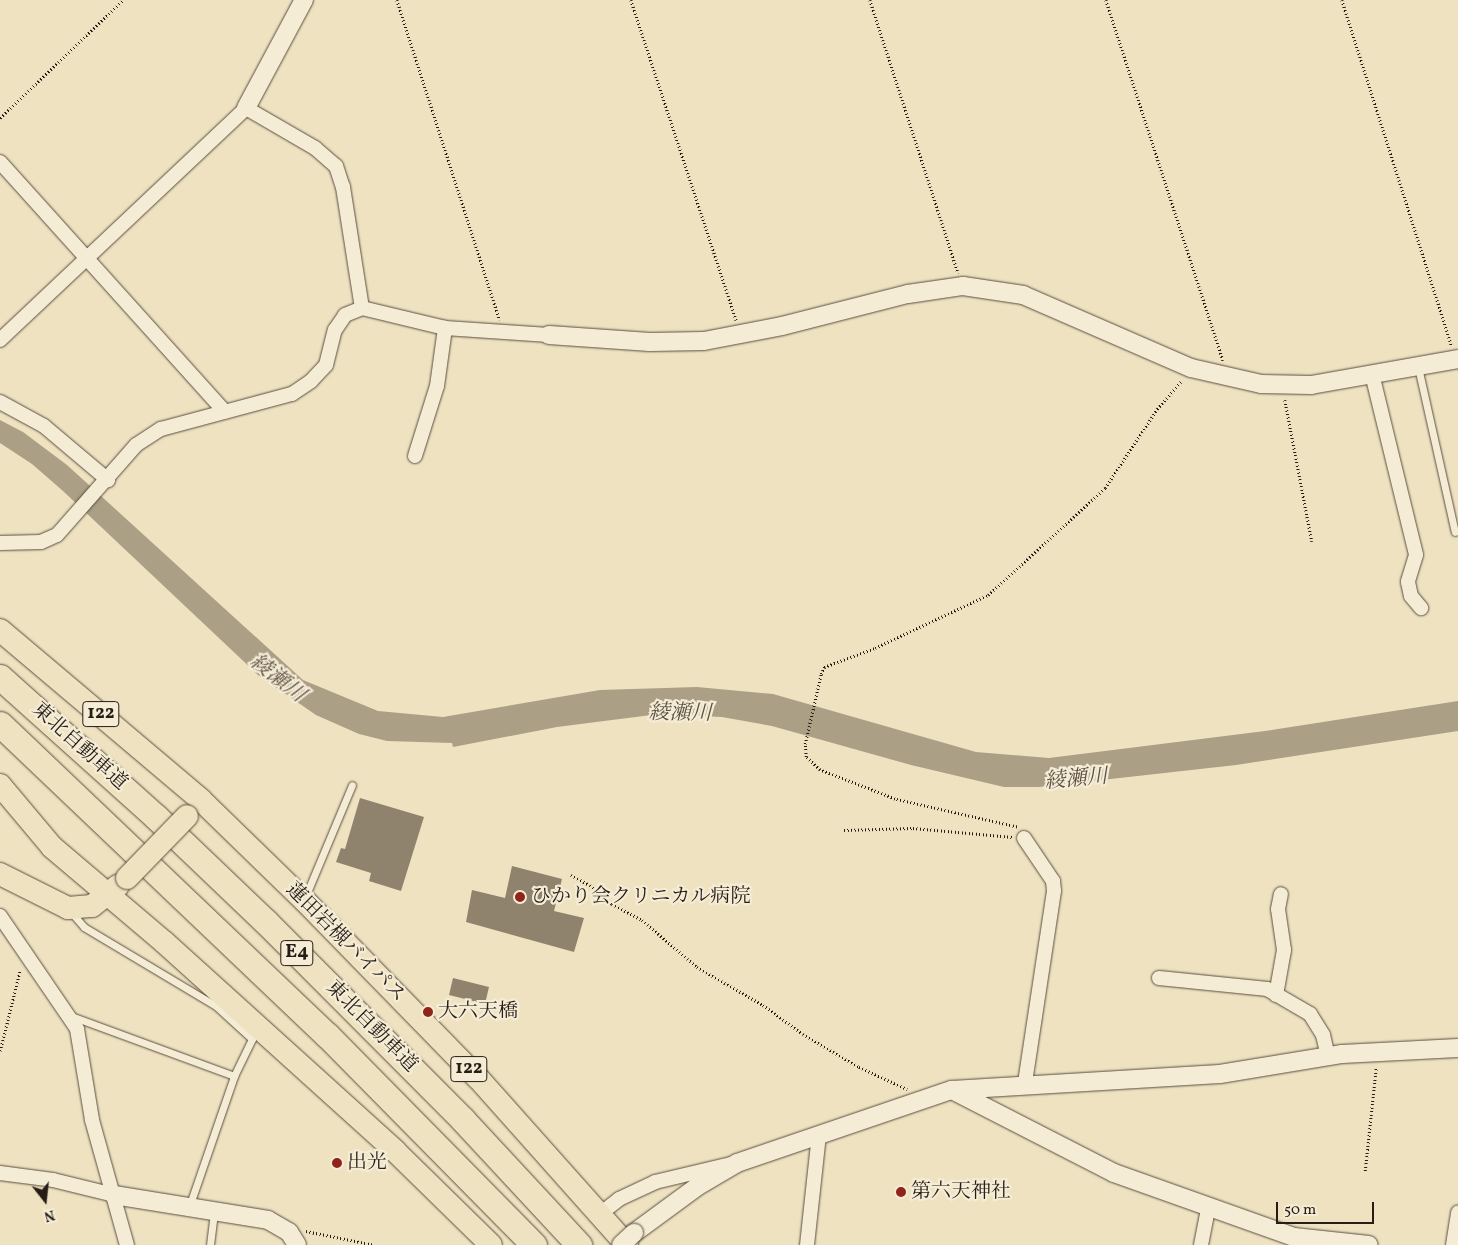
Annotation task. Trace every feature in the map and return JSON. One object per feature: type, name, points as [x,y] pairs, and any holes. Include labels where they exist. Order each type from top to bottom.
[{"type":"highway","name":"蓮田岩槻バイパス","points":[[0,630],[194,808],[304,900],[478,1078],[600,1214],[628,1241]]},
{"type":"highway","name":"東北自動車道","points":[[0,676],[156,817],[266,922],[463,1120],[579,1245]]},
{"type":"highway","name":"東北自動車道","points":[[0,724],[320,1028],[534,1245]]},
{"type":"highway","points":[[0,785],[52,847],[95,886],[110,895],[395,1151],[491,1245]]},
{"type":"highway","points":[[0,874],[68,908],[92,906],[110,895],[194,808]]},
{"type":"street","points":[[0,340],[246,108],[304,0]]},
{"type":"street","points":[[246,108],[315,148],[336,166],[343,187],[362,308]]},
{"type":"street","points":[[0,162],[225,412]]},
{"type":"street","points":[[0,543],[42,542],[57,535],[104,484],[136,445],[161,428],[292,394],[311,381],[326,365],[335,330],[345,315],[362,308],[445,328],[665,342],[741,335],[908,294],[962,286],[1024,295],[1192,368],[1229,377],[1282,385],[1311,385],[1457,359]]},
{"type":"street","points":[[415,456],[437,386],[445,328]]},
{"type":"street","points":[[1372,374],[1416,555],[1408,582],[1411,596],[1421,608]]},
{"type":"street","points":[[0,402],[44,426],[104,484]]},
{"type":"street","points":[[1024,838],[1053,881],[1054,891],[1025,1083]]},
{"type":"street","points":[[1276,995],[1284,950],[1278,909],[1281,894]]},
{"type":"street","points":[[0,916],[24,954],[77,1029],[92,1120],[127,1245]]},
{"type":"street","points":[[1159,978],[1259,987],[1310,1014],[1317,1022],[1328,1056]]},
{"type":"street","points":[[600,1214],[619,1199],[655,1182],[737,1163],[952,1090],[1025,1083],[1220,1074],[1328,1056],[1458,1048]]},
{"type":"street","points":[[952,1090],[1076,1156],[1208,1208],[1294,1237],[1370,1245]]},
{"type":"street","points":[[808,1245],[819,1135]]},
{"type":"street","points":[[628,1241],[698,1186],[737,1163]]},
{"type":"street","points":[[0,1174],[53,1180],[114,1194],[278,1225],[289,1232],[297,1245]]},
{"type":"street","points":[[1201,1245],[1208,1208]]},
{"type":"street","points":[[1452,1245],[1458,1212]]},
{"type":"lane","points":[[1418,366],[1455,532]]},
{"type":"lane","points":[[304,900],[352,785]]},
{"type":"lane","points":[[68,908],[84,927],[216,1006],[252,1039],[234,1076],[188,1207]]},
{"type":"lane","points":[[67,1015],[234,1076]]},
{"type":"lane","points":[[210,1245],[214,1212]]},
{"type":"path","points":[[0,118],[123,0]]},
{"type":"path","points":[[397,0],[504,333]]},
{"type":"path","points":[[631,0],[741,335]]},
{"type":"path","points":[[870,0],[962,286]]},
{"type":"path","points":[[1106,0],[1229,377]]},
{"type":"path","points":[[1342,0],[1457,359]]},
{"type":"path","points":[[1024,838],[1017,826],[895,800],[820,770],[806,757],[805,744],[824,667],[875,648],[988,595],[1105,488],[1157,409],[1192,368]]},
{"type":"path","points":[[1282,385],[1312,541]]},
{"type":"path","points":[[844,830],[913,828],[1024,838]]},
{"type":"path","points":[[571,875],[590,885],[612,904],[642,920],[698,967],[763,1005],[803,1034],[858,1067],[930,1097]]},
{"type":"path","points":[[0,1051],[24,954]]},
{"type":"path","points":[[1366,1170],[1378,1052]]},
{"type":"path","points":[[278,1225],[375,1245]]},
{"type":"water","name":"綾瀬川","points":[[0,420],[23,432],[67,465],[303,680],[378,711],[443,717],[600,690],[697,687],[773,694],[976,752],[1049,758],[1265,731],[1458,701],[1458,731],[1236,765],[1039,787],[1004,787],[911,765],[772,726],[722,717],[659,714],[557,727],[453,747],[452,743],[387,741],[359,734],[316,715],[258,675],[63,491],[32,464],[0,443]]},
{"type":"building","points":[[360,798],[424,817],[401,891],[369,881],[371,873],[336,862],[341,848],[345,849]]},
{"type":"building","points":[[512,866],[562,879],[554,911],[584,918],[574,952],[466,922],[472,890],[505,898]]},
{"type":"building","points":[[453,978],[489,987],[485,1004],[449,995]]},
{"type":"place","name":"ひかり会クリニカル病院","points":[[520,897]]},
{"type":"place","name":"大六天橋","points":[[428,1012]]},
{"type":"place","name":"出光","points":[[337,1163]]},
{"type":"place","name":"第六天神社","points":[[901,1192]]}]
